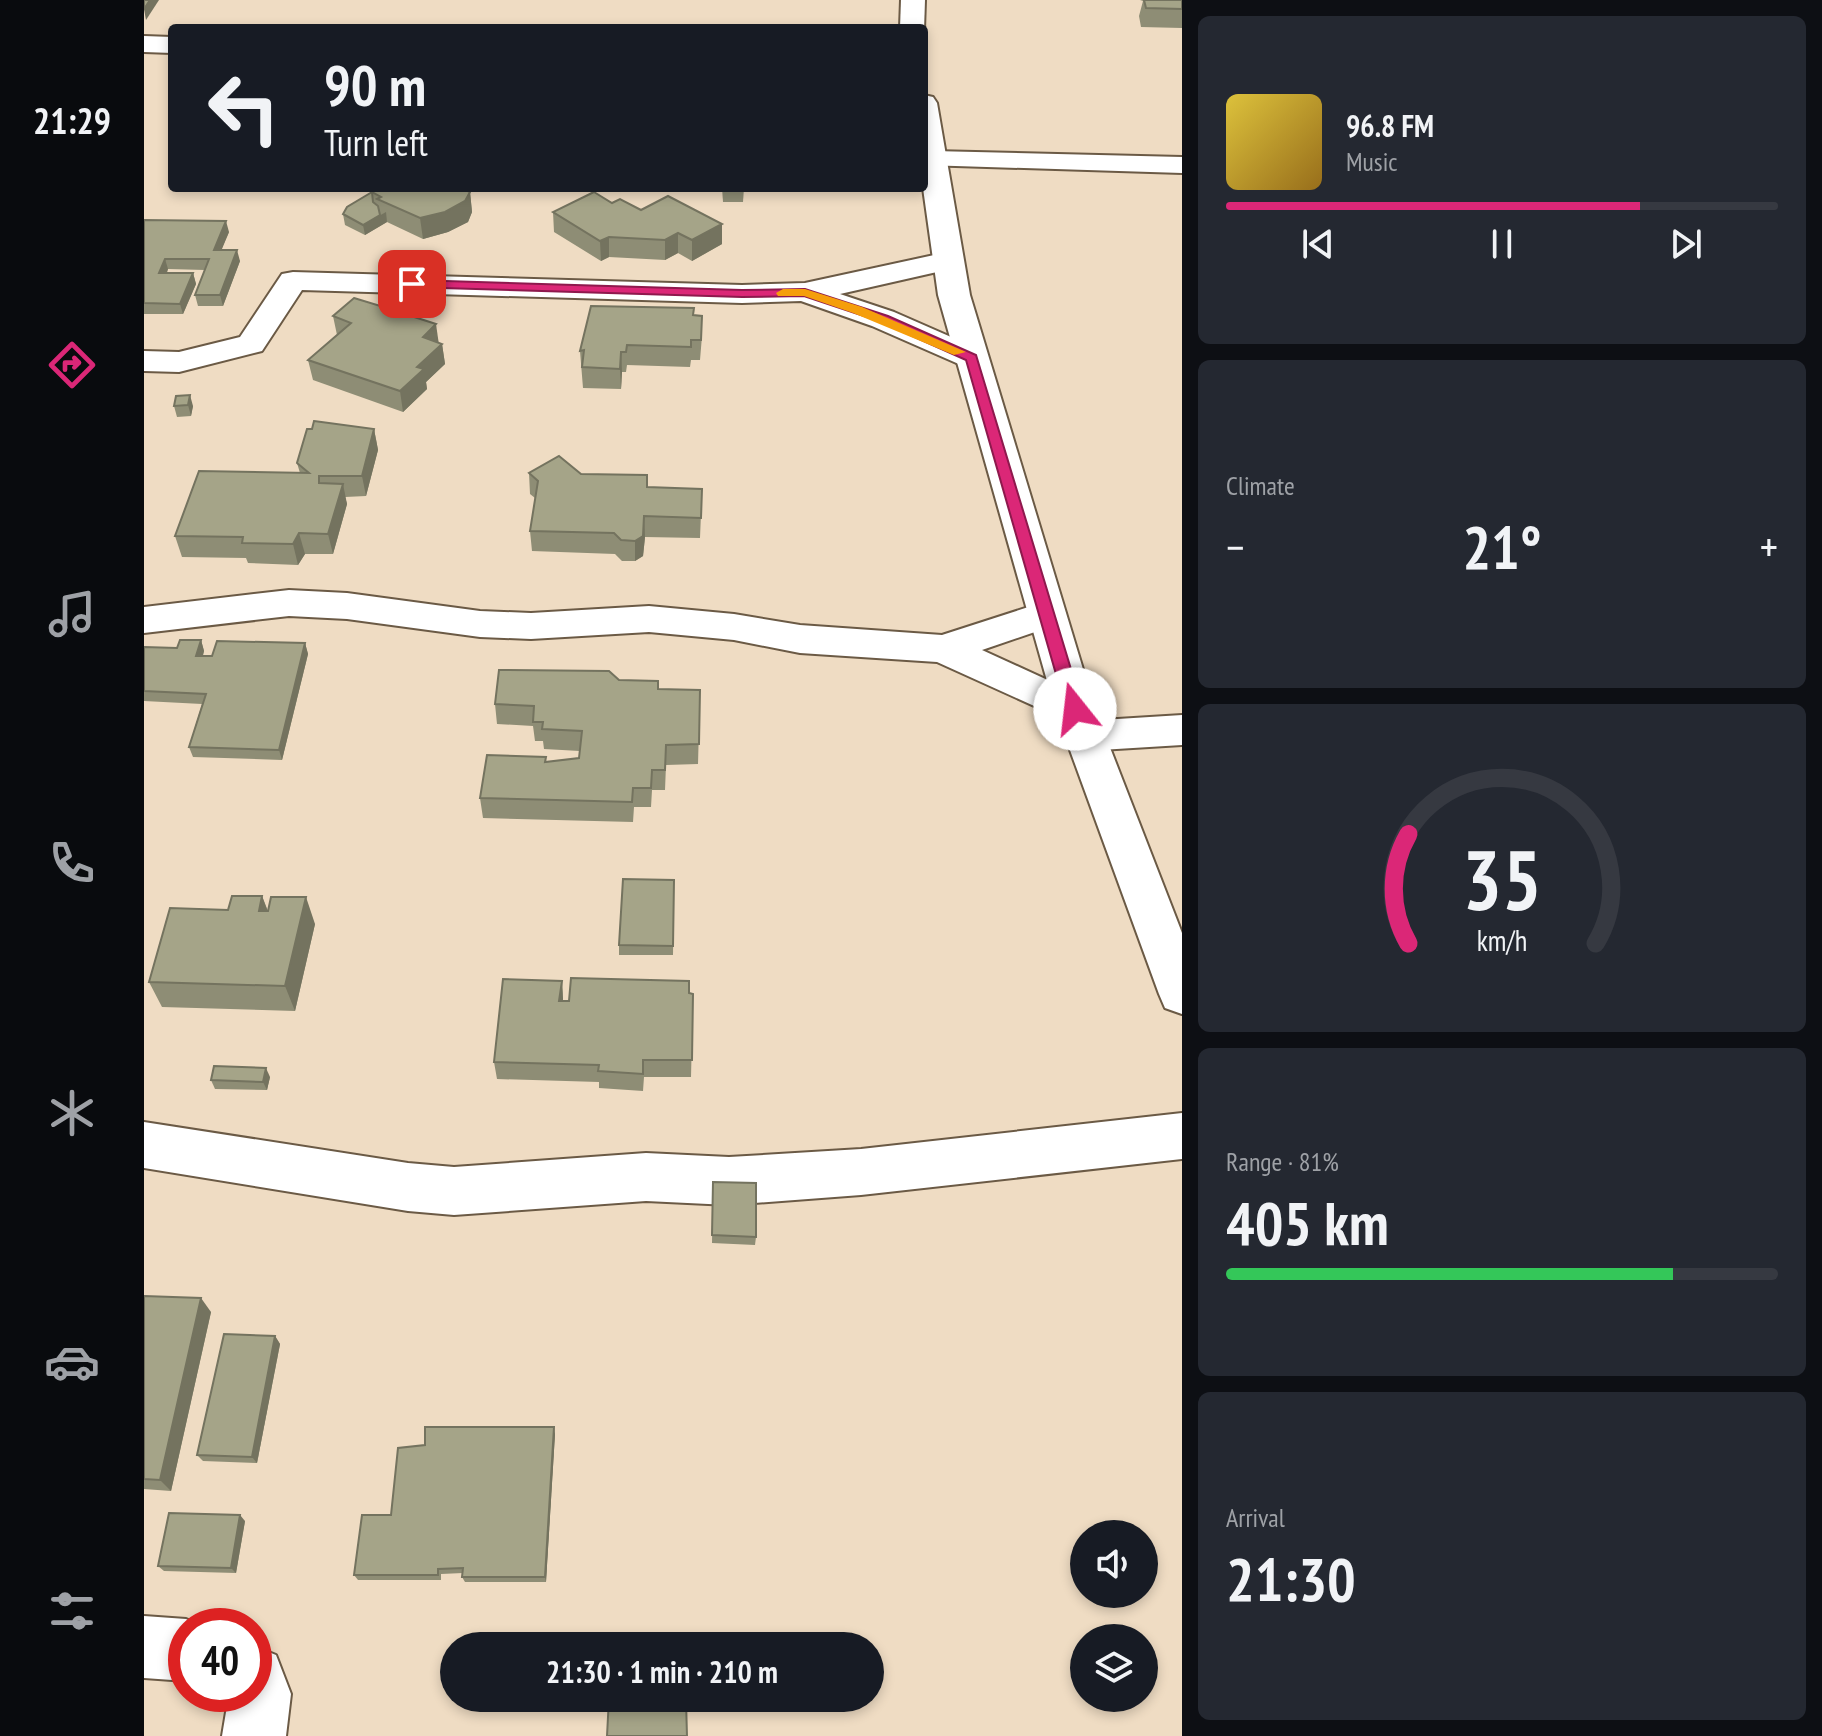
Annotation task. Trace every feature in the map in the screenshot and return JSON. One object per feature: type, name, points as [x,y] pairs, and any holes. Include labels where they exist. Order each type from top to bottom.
[{"type":"street","points":[[913,0],[913,24]]},
{"type":"street","points":[[144,44],[168,45]]},
{"type":"street","points":[[928,128],[948,261],[972,358],[1047,614],[1079,722],[1182,994]]},
{"type":"street","points":[[933,159],[1182,165]]},
{"type":"street","points":[[144,361],[179,362],[251,344],[293,281],[742,294],[805,292],[948,261]]},
{"type":"street","points":[[805,292],[883,319],[972,358]]},
{"type":"street","points":[[144,620],[289,603],[347,606],[493,625],[531,626],[649,619],[734,627],[800,639],[943,649],[1047,614]]},
{"type":"street","points":[[943,649],[1079,722],[1182,730]]},
{"type":"street","points":[[144,1145],[408,1187],[454,1191],[631,1177],[729,1181],[861,1172],[1182,1136]]},
{"type":"street","points":[[144,1647],[168,1649]]},
{"type":"street","points":[[254,1736],[257,1712]]},
{"type":"building","points":[[1144,0],[1182,0],[1182,9],[1146,8]]},
{"type":"building","points":[[372,192],[470,192],[465,201],[445,212],[420,218],[377,199],[381,197]]},
{"type":"building","points":[[372,192],[380,215],[363,225],[343,214],[347,207]]},
{"type":"building","points":[[594,192],[612,203],[620,199],[641,210],[668,196],[722,224],[692,240],[678,233],[665,240],[609,237],[600,241],[553,212]]},
{"type":"building","points":[[144,220],[226,221],[214,250],[237,250],[220,295],[195,295],[209,259],[165,259],[159,273],[193,273],[180,304],[144,303]]},
{"type":"building","points":[[354,298],[390,309],[396,304],[411,309],[405,314],[436,324],[423,337],[442,344],[417,367],[424,369],[400,391],[308,360],[351,323],[333,316]]},
{"type":"building","points":[[591,306],[694,308],[693,315],[702,316],[701,340],[691,340],[691,347],[627,345],[626,352],[621,352],[620,369],[582,367],[584,350],[580,351]]},
{"type":"building","points":[[190,395],[188,405],[174,406],[176,396]]},
{"type":"building","points":[[314,421],[374,429],[362,476],[319,476],[319,483],[343,484],[328,534],[299,533],[293,544],[242,543],[243,537],[175,536],[199,471],[309,473],[297,463],[307,429],[312,429]]},
{"type":"building","points":[[559,456],[581,474],[647,475],[647,487],[702,489],[701,518],[644,516],[643,536],[635,541],[621,540],[614,533],[530,531],[538,481],[529,473]]},
{"type":"building","points":[[180,640],[201,640],[196,656],[212,656],[217,641],[305,643],[279,750],[189,747],[206,694],[144,691],[144,647],[177,648]]},
{"type":"building","points":[[499,670],[609,671],[619,680],[658,681],[658,689],[700,690],[699,744],[666,745],[665,770],[652,770],[651,788],[633,788],[632,802],[480,798],[487,755],[546,757],[545,762],[579,758],[582,731],[542,729],[543,722],[533,722],[534,706],[495,704]]},
{"type":"building","points":[[623,879],[674,880],[673,946],[619,945]]},
{"type":"building","points":[[232,896],[262,896],[259,911],[268,911],[271,897],[306,897],[285,986],[149,982],[170,908],[228,910]]},
{"type":"building","points":[[571,978],[689,981],[689,993],[693,994],[692,1060],[643,1060],[643,1074],[598,1071],[599,1065],[494,1062],[503,979],[562,981],[559,1001],[569,1001]]},
{"type":"building","points":[[214,1066],[266,1068],[263,1082],[211,1080]]},
{"type":"building","points":[[713,1182],[756,1183],[756,1237],[712,1235]]},
{"type":"building","points":[[144,1296],[201,1298],[160,1480],[144,1479]]},
{"type":"building","points":[[224,1334],[275,1336],[252,1457],[197,1455]]},
{"type":"building","points":[[425,1427],[554,1427],[545,1577],[462,1577],[463,1568],[438,1569],[438,1575],[354,1575],[362,1515],[391,1515],[398,1448],[425,1445]]},
{"type":"building","points":[[169,1513],[240,1515],[231,1568],[158,1566]]},
{"type":"building","points":[[608,1712],[686,1712],[687,1736],[607,1736]]},
{"type":"slow traffic","points":[[783,293],[805,292],[883,319],[959,352]]},
{"type":"route","points":[[412,284],[742,294],[805,292],[883,319],[972,358],[1075,709]]}]
